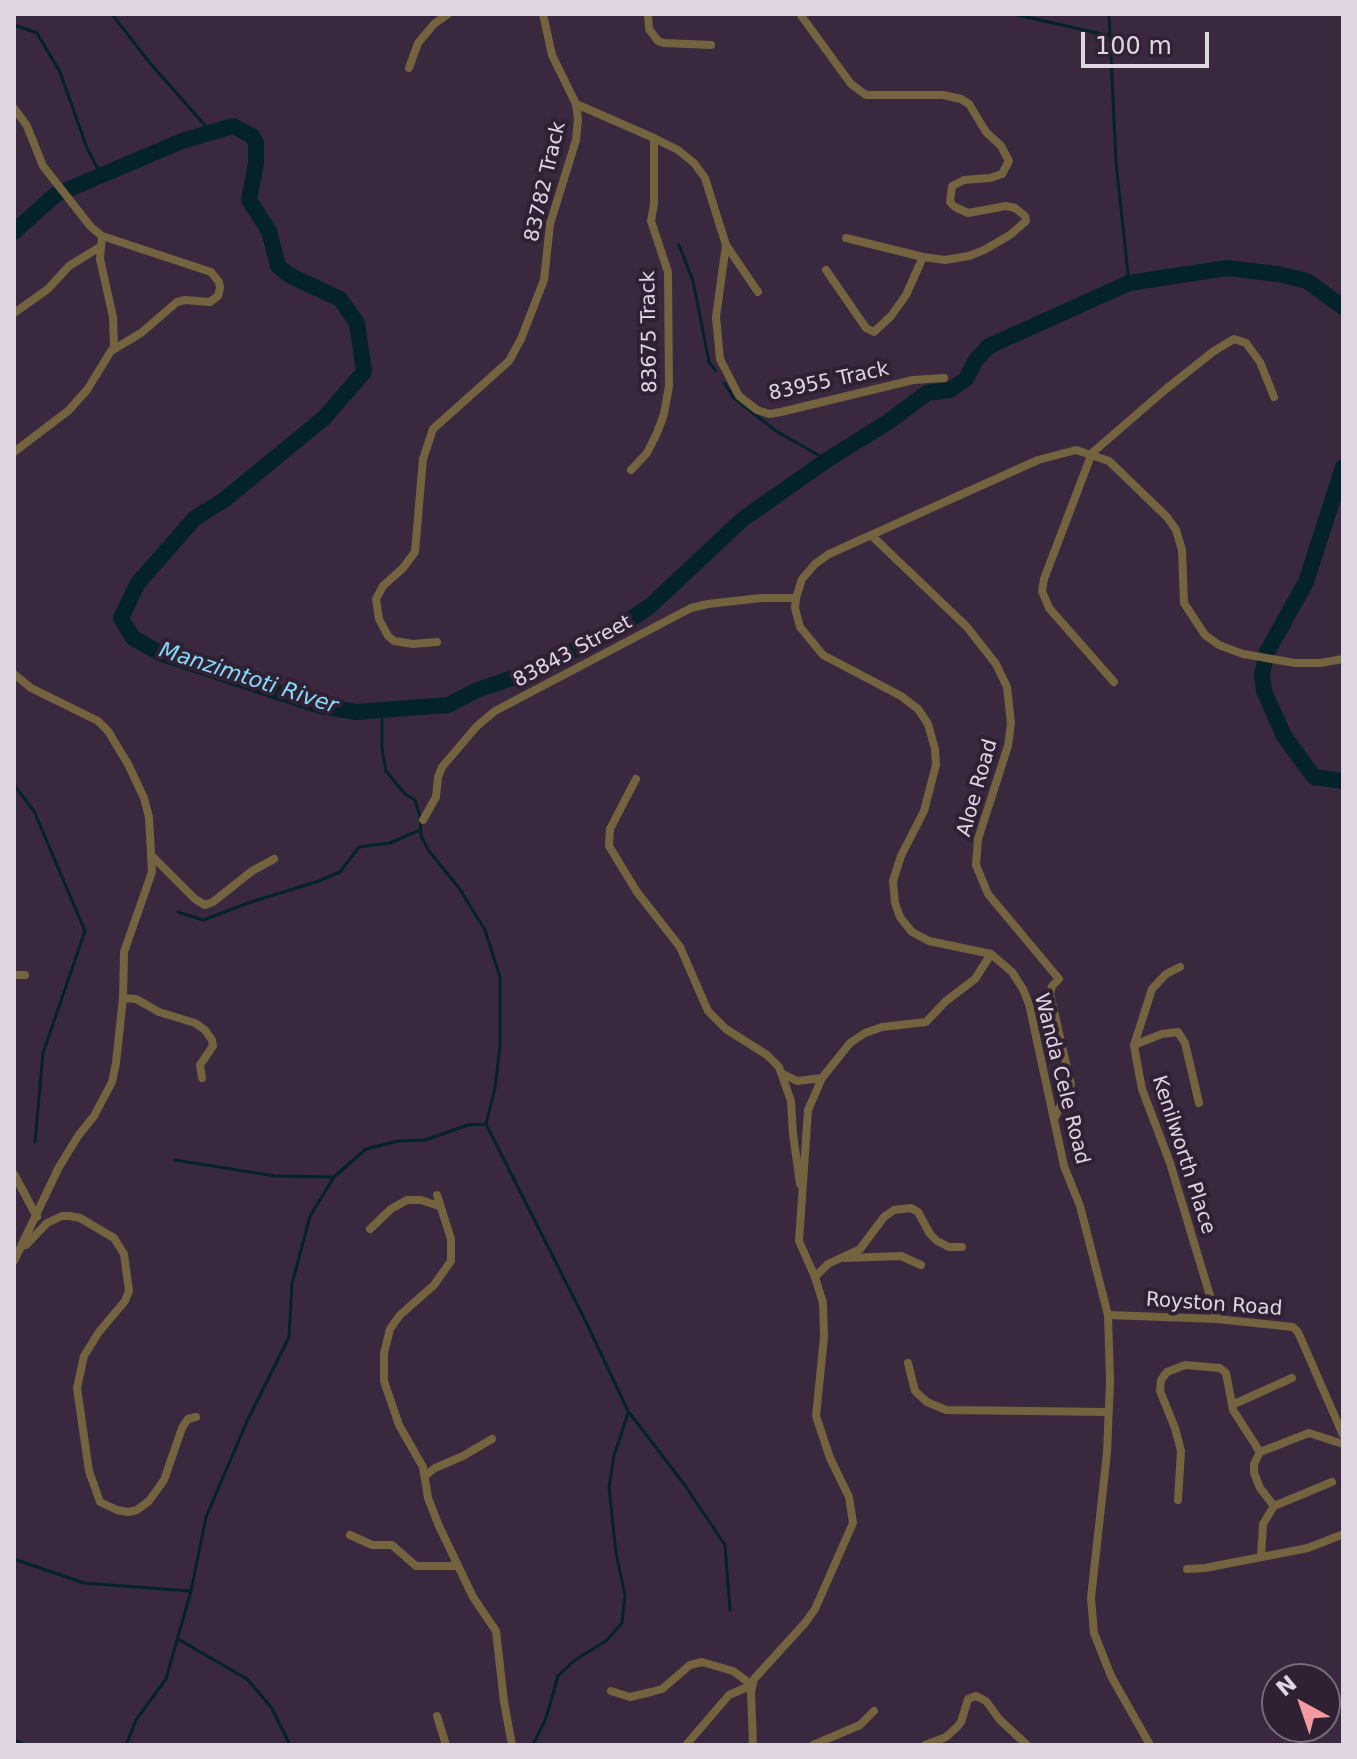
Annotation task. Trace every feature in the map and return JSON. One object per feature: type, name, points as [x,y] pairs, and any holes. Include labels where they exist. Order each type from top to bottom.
[{"type":"street","points":[[409,68],[418,43],[434,24],[448,14]]},
{"type":"street","name":"83782 Track","points":[[437,642],[413,644],[394,641],[379,619],[376,599],[383,586],[415,552],[423,459],[433,429],[509,361],[542,287],[550,224],[576,140],[576,104],[557,68],[543,14]]},
{"type":"street","points":[[648,14],[649,29],[658,41],[711,45]]},
{"type":"street","points":[[800,14],[857,89],[866,95],[943,95],[969,104],[986,132],[1008,155],[1008,167],[1002,174],[964,180],[952,186],[950,202],[968,213],[1006,206],[1015,208],[1025,216],[1026,221],[1010,235],[969,256],[945,260],[846,238]]},
{"type":"street","points":[[576,104],[678,150],[701,172],[726,245],[758,292]]},
{"type":"street","points":[[14,108],[27,126],[43,166],[91,227],[102,236],[211,272],[219,282],[218,296],[210,302],[177,302],[141,333],[114,349],[106,356],[87,390],[68,411],[14,452]]},
{"type":"street","name":"83675 Track","points":[[631,470],[647,453],[661,425],[669,386],[668,272],[651,221],[654,138]]},
{"type":"street","points":[[102,236],[100,259],[113,317],[114,349]]},
{"type":"street","name":"83955 Track","points":[[726,245],[716,317],[720,359],[739,396],[757,410],[769,414],[781,412],[913,380],[944,378]]},
{"type":"street","points":[[14,313],[48,289],[69,266],[100,247]]},
{"type":"street","points":[[826,270],[866,328],[874,332],[906,295],[923,257]]},
{"type":"street","points":[[1114,682],[1049,608],[1042,591],[1092,453],[1214,351],[1234,339],[1246,343],[1260,362],[1274,397]]},
{"type":"street","points":[[753,1745],[752,1685],[815,1609],[853,1523],[849,1497],[830,1458],[816,1416],[824,1316],[815,1277],[799,1241],[808,1110],[822,1078],[850,1043],[865,1033],[891,1025],[931,1019],[946,1001],[975,979],[991,954],[929,941],[912,932],[900,917],[893,881],[901,856],[924,811],[936,765],[928,724],[918,709],[901,696],[823,655],[810,642],[800,627],[795,608],[802,579],[815,564],[871,535],[1038,460],[1076,450],[1109,461],[1167,517],[1181,542],[1184,603],[1205,635],[1219,645],[1243,654],[1295,663],[1343,659]]},
{"type":"street","name":"Aloe Road","points":[[871,535],[967,627],[992,657],[1007,687],[1011,723],[1008,746],[978,839],[976,865],[988,894],[1059,979],[1052,986],[1050,994],[1071,1085],[1054,1119]]},
{"type":"street","name":"83843 Street","points":[[423,820],[436,797],[442,767],[477,726],[495,711],[691,608],[761,598],[796,598]]},
{"type":"street","points":[[14,674],[31,688],[98,721],[108,731],[144,798],[152,856],[149,886],[124,952],[123,998],[112,1082],[94,1116],[59,1167],[14,1262]]},
{"type":"street","points":[[636,779],[610,829],[609,846],[637,892],[680,947],[708,1011],[726,1029],[774,1060],[784,1075],[791,1101],[802,1193]]},
{"type":"street","points":[[152,856],[205,905],[274,859]]},
{"type":"street","name":"Wanda Cele Road","points":[[991,954],[1012,972],[1023,989],[1034,1023],[1064,1166],[1080,1206],[1108,1315],[1108,1412],[1091,1616],[1097,1642],[1111,1676],[1150,1745]]},
{"type":"street","name":"Kenilworth Place","points":[[1180,967],[1166,974],[1152,989],[1134,1045],[1142,1089],[1170,1163],[1217,1319]]},
{"type":"street","points":[[14,975],[25,975]]},
{"type":"street","points":[[123,998],[136,999],[159,1012],[195,1023],[205,1030],[213,1046],[200,1065],[202,1078]]},
{"type":"street","points":[[1134,1045],[1162,1034],[1178,1032],[1185,1043],[1199,1103]]},
{"type":"street","points":[[784,1075],[797,1081],[822,1078]]},
{"type":"street","points":[[14,1174],[37,1217]]},
{"type":"street","points":[[437,1195],[451,1239],[451,1261],[434,1285],[395,1322],[386,1340],[384,1381],[399,1425],[420,1459],[431,1508],[473,1597],[496,1631],[512,1745]]},
{"type":"street","points":[[370,1229],[391,1209],[407,1200],[421,1200],[439,1206]]},
{"type":"street","points":[[815,1277],[828,1264],[860,1249],[888,1213],[904,1208],[918,1212],[937,1241],[949,1247],[962,1247]]},
{"type":"street","points":[[14,1262],[40,1230],[62,1216],[80,1218],[114,1238],[122,1248],[129,1291],[125,1301],[84,1356],[77,1388],[92,1485],[100,1502],[128,1512],[137,1510],[149,1501],[164,1480],[182,1428],[191,1417],[196,1417]]},
{"type":"street","points":[[841,1258],[901,1256],[921,1265]]},
{"type":"street","name":"Royston Road","points":[[1108,1315],[1285,1325],[1298,1332],[1343,1435]]},
{"type":"street","points":[[908,1363],[915,1391],[927,1402],[946,1410],[1108,1412]]},
{"type":"street","points":[[1178,1500],[1181,1451],[1160,1391],[1161,1380],[1167,1372],[1176,1367],[1220,1368],[1228,1378],[1232,1405],[1238,1419],[1260,1452]]},
{"type":"street","points":[[1232,1405],[1292,1378]]},
{"type":"street","points":[[1274,1506],[1260,1488],[1254,1473],[1254,1464],[1260,1452],[1309,1433],[1343,1444]]},
{"type":"street","points":[[425,1476],[492,1439]]},
{"type":"street","points":[[1261,1557],[1263,1524],[1274,1506],[1332,1482]]},
{"type":"street","points":[[350,1535],[372,1545],[397,1547],[416,1566],[458,1566]]},
{"type":"street","points":[[1187,1569],[1308,1548],[1341,1535]]},
{"type":"street","points":[[611,1691],[630,1697],[662,1689],[690,1665],[702,1662],[733,1671],[752,1685]]},
{"type":"street","points":[[686,1745],[729,1695],[752,1685]]},
{"type":"street","points":[[925,1745],[946,1737],[957,1727],[968,1699],[976,1696],[986,1701],[1000,1720],[1027,1745]]},
{"type":"street","points":[[813,1745],[860,1725],[874,1711]]},
{"type":"street","points":[[437,1716],[446,1745]]},
{"type":"waterway","points":[[112,14],[149,62],[211,132]]},
{"type":"waterway","points":[[1013,14],[1111,36]]},
{"type":"waterway","points":[[1109,14],[1116,162],[1129,283]]},
{"type":"waterway","points":[[14,25],[37,33],[60,72],[87,148],[101,175]]},
{"type":"waterway","name":"Manzimtoti River","points":[[14,232],[55,195],[182,141],[233,126],[252,136],[256,143],[256,163],[249,200],[269,231],[278,266],[289,275],[340,299],[357,323],[364,372],[324,418],[224,500],[195,518],[138,583],[121,618],[133,638],[162,654],[320,706],[356,712],[448,705],[610,633],[650,606],[743,519],[927,393],[950,390],[966,379],[976,360],[989,346],[1129,283],[1227,268],[1307,281],[1343,307]]},
{"type":"waterway","points":[[679,245],[693,281],[709,362],[716,371]]},
{"type":"waterway","points":[[724,383],[734,398],[776,431],[827,460]]},
{"type":"waterway","name":"Manzimtoti River","points":[[1343,467],[1306,582],[1267,652],[1262,674],[1264,691],[1284,736],[1314,777],[1343,781]]},
{"type":"waterway","points":[[382,711],[382,749],[386,771],[405,794],[415,800],[421,836],[485,930],[500,977],[500,1046],[495,1088],[486,1124],[628,1411],[684,1484],[725,1545],[730,1610]]},
{"type":"waterway","points":[[14,785],[34,811],[85,931],[43,1053],[35,1142]]},
{"type":"waterway","points":[[178,912],[203,920],[319,881],[340,872],[359,847],[390,843],[420,830]]},
{"type":"waterway","points":[[126,1745],[136,1720],[166,1679],[191,1591],[206,1517],[248,1419],[289,1337],[292,1284],[310,1216],[334,1177],[366,1149],[398,1141],[425,1140],[468,1125],[486,1124]]},
{"type":"waterway","points":[[175,1160],[275,1176],[334,1177]]},
{"type":"waterway","points":[[533,1745],[546,1718],[558,1676],[575,1660],[606,1641],[622,1623],[625,1595],[616,1553],[609,1487],[614,1456],[628,1413]]},
{"type":"waterway","points":[[14,1559],[84,1583],[190,1591]]},
{"type":"waterway","points":[[178,1639],[247,1679],[271,1707],[290,1745]]},
{"type":"waterway","points":[[14,1740],[26,1745]]}]
